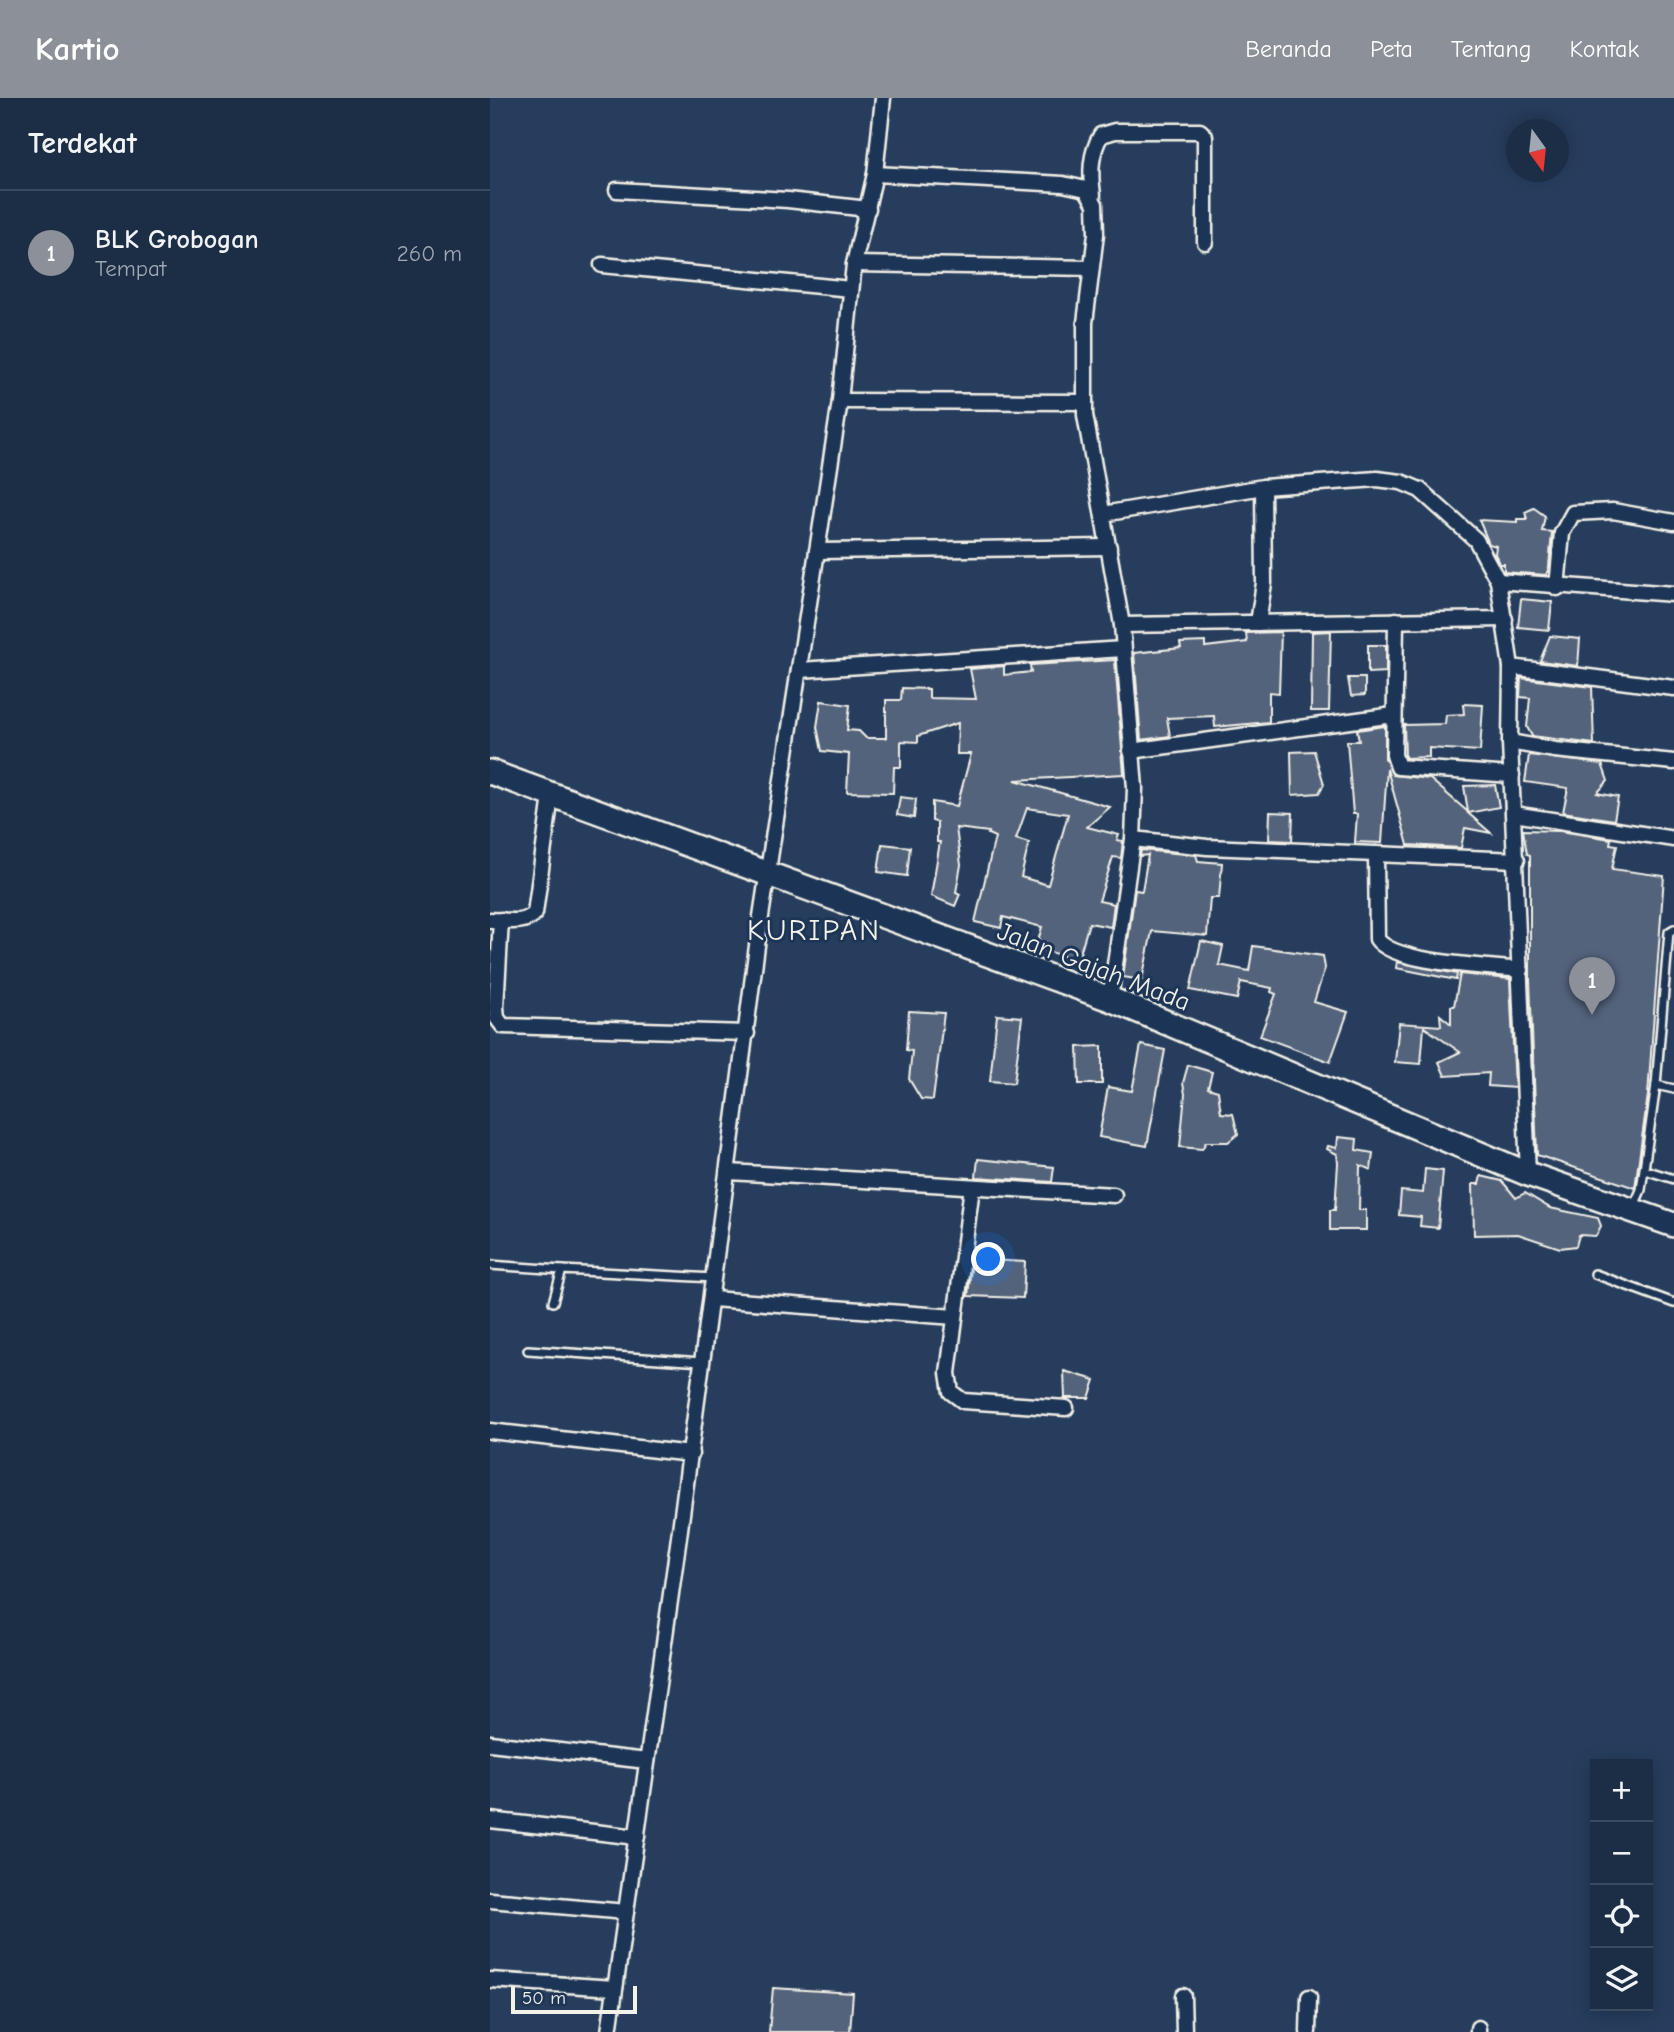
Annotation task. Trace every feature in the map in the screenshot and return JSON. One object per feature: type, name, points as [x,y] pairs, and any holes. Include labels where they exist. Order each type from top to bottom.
[{"type":"main road","name":"Jalan Gajah Mada","points":[[490,772],[1110,999],[1528,1174],[1674,1225]]},
{"type":"street","points":[[609,2032],[691,1454],[767,875],[840,401],[854,264],[868,209],[883,98]]},
{"type":"street","points":[[1110,999],[1133,839],[1135,788],[1122,625],[1085,402],[1085,323],[1096,234],[1090,174],[1094,148],[1101,135],[1115,131],[1200,131],[1205,136],[1205,242]]},
{"type":"street","points":[[874,174],[1063,184],[1086,189],[1093,195]]},
{"type":"street","points":[[617,190],[788,200],[868,209]]},
{"type":"street","points":[[854,264],[1091,268]]},
{"type":"street","points":[[602,265],[851,289]]},
{"type":"street","points":[[840,401],[1085,402]]},
{"type":"street","points":[[1103,514],[1263,486],[1344,480],[1401,482],[1420,490],[1476,540],[1498,581],[1511,667],[1510,742],[1528,1174]]},
{"type":"street","points":[[1258,623],[1264,583],[1263,486]]},
{"type":"street","points":[[1557,587],[1562,534],[1567,521],[1575,512],[1612,511],[1674,522]]},
{"type":"street","points":[[817,551],[1109,547]]},
{"type":"street","points":[[1498,581],[1674,594]]},
{"type":"street","points":[[1122,625],[1505,619]]},
{"type":"street","points":[[1395,620],[1394,759],[1401,769],[1512,775]]},
{"type":"street","points":[[800,670],[1123,649]]},
{"type":"street","points":[[1511,667],[1674,688]]},
{"type":"street","points":[[1131,751],[1394,715]]},
{"type":"street","points":[[1510,742],[1555,750],[1674,762]]},
{"type":"street","points":[[551,796],[535,913],[528,919],[495,920],[496,1007],[503,1026],[747,1033]]},
{"type":"street","points":[[1514,814],[1674,839]]},
{"type":"street","points":[[1133,839],[1207,847],[1517,860]]},
{"type":"street","points":[[1376,854],[1377,939],[1381,946],[1424,958],[1521,970]]},
{"type":"street","points":[[729,1172],[1114,1195]]},
{"type":"street","points":[[972,1187],[948,1373],[951,1392],[955,1398],[1066,1408]]},
{"type":"street","points":[[712,1299],[955,1317]]},
{"type":"street","points":[[490,1431],[691,1454]]},
{"type":"street","points":[[490,1742],[647,1761]]},
{"type":"street","points":[[490,1820],[637,1836]]},
{"type":"street","points":[[490,1900],[626,1912]]},
{"type":"street","points":[[490,1980],[615,1988]]},
{"type":"street","points":[[1183,1996],[1184,2032]]},
{"type":"street","points":[[1308,2032],[1309,1997]]},
{"type":"lane","points":[[1633,1210],[1642,1190],[1645,1170],[1656,1085],[1669,932],[1674,929]]},
{"type":"lane","points":[[1656,1085],[1674,1088]]},
{"type":"lane","points":[[1645,1170],[1674,1179]]},
{"type":"lane","points":[[490,1265],[715,1278]]},
{"type":"lane","points":[[553,1302],[562,1270]]},
{"type":"lane","points":[[1595,1274],[1674,1303]]},
{"type":"lane","points":[[528,1350],[703,1362]]},
{"type":"building","points":[[1534,508],[1545,516],[1542,531],[1552,532],[1546,575],[1504,572],[1504,564],[1500,564],[1495,554],[1496,546],[1489,544],[1479,520],[1517,522],[1517,519],[1527,519],[1525,512]]},
{"type":"building","points":[[1521,599],[1552,602],[1549,630],[1518,627]]},
{"type":"building","points":[[1331,631],[1329,711],[1311,711],[1312,632]]},
{"type":"building","points":[[1281,632],[1279,693],[1269,692],[1269,722],[1215,727],[1214,716],[1167,718],[1170,736],[1141,740],[1134,653],[1181,648],[1180,643],[1205,642],[1205,647],[1247,642],[1246,633]]},
{"type":"building","points":[[1550,636],[1580,639],[1578,666],[1540,661]]},
{"type":"building","points":[[1368,645],[1386,645],[1386,672],[1368,673]]},
{"type":"building","points":[[1115,660],[1124,774],[1015,780],[1110,807],[1087,827],[1119,835],[1117,840],[1123,841],[1121,858],[1113,857],[1099,901],[1114,904],[1111,927],[1089,923],[1078,960],[1036,948],[1042,927],[1003,917],[1001,928],[975,922],[995,837],[988,834],[989,832],[956,828],[961,865],[956,892],[960,894],[955,906],[931,896],[940,842],[937,842],[937,822],[932,821],[932,802],[957,806],[971,754],[957,754],[958,723],[918,736],[918,742],[901,741],[901,767],[894,767],[893,793],[847,792],[849,754],[822,751],[817,727],[821,701],[850,705],[847,730],[859,731],[866,738],[886,738],[886,700],[901,700],[902,688],[929,689],[929,698],[976,699],[970,669],[1004,666],[1004,675],[1031,672],[1030,665]],"holes":[[[1027,808],[1068,814],[1048,885],[1021,877],[1029,843],[1016,839]]]},
{"type":"building","points":[[1348,678],[1365,678],[1365,695],[1351,696]]},
{"type":"building","points":[[1521,678],[1592,687],[1594,744],[1532,736],[1527,727],[1530,698],[1520,697]]},
{"type":"building","points":[[1463,704],[1483,705],[1480,751],[1429,748],[1429,757],[1405,758],[1404,725],[1445,724],[1446,715],[1464,714]]},
{"type":"building","points":[[1385,726],[1385,758],[1393,775],[1430,779],[1468,812],[1464,786],[1495,785],[1499,807],[1468,813],[1491,833],[1465,828],[1461,848],[1408,845],[1387,769],[1382,843],[1355,842],[1357,814],[1353,814],[1347,741],[1359,741],[1357,730]]},
{"type":"building","points":[[1314,751],[1324,784],[1319,793],[1292,795],[1291,752]]},
{"type":"building","points":[[1529,755],[1602,764],[1608,781],[1597,793],[1618,797],[1614,820],[1563,812],[1568,788],[1525,782]]},
{"type":"building","points":[[900,797],[916,799],[914,818],[897,815]]},
{"type":"building","points":[[1270,812],[1293,813],[1292,841],[1269,840]]},
{"type":"building","points":[[1523,830],[1560,831],[1611,839],[1610,844],[1617,845],[1612,869],[1664,876],[1648,1095],[1635,1188],[1537,1155],[1530,981],[1530,855],[1527,854]]},
{"type":"building","points":[[882,844],[910,847],[907,876],[878,872]]},
{"type":"building","points":[[1141,850],[1196,855],[1198,861],[1222,863],[1219,898],[1210,898],[1207,936],[1152,931],[1142,980],[1123,977],[1135,890],[1142,891],[1148,855],[1140,856]]},
{"type":"building","points":[[1201,941],[1223,946],[1219,965],[1249,971],[1253,946],[1323,956],[1325,968],[1314,1002],[1348,1012],[1330,1062],[1260,1036],[1276,994],[1271,992],[1272,988],[1241,982],[1237,999],[1190,990]]},
{"type":"building","points":[[1397,962],[1457,974],[1456,980],[1396,968]]},
{"type":"building","points":[[1460,974],[1510,979],[1515,1088],[1488,1086],[1489,1073],[1445,1076],[1439,1062],[1460,1052],[1424,1027],[1421,1064],[1395,1062],[1399,1023],[1441,1026],[1440,1015],[1451,1024],[1451,1006],[1454,1006]]},
{"type":"building","points":[[909,1011],[944,1013],[933,1100],[921,1099],[909,1079],[912,1051],[906,1050]]},
{"type":"building","points":[[997,1015],[1022,1017],[1014,1083],[990,1081]]},
{"type":"building","points":[[1141,1045],[1165,1050],[1147,1146],[1099,1137],[1108,1087],[1132,1091]]},
{"type":"building","points":[[1102,1046],[1102,1084],[1079,1084],[1078,1047]]},
{"type":"building","points":[[1188,1065],[1212,1072],[1208,1088],[1218,1091],[1221,1113],[1233,1114],[1238,1134],[1228,1142],[1206,1142],[1202,1149],[1180,1147],[1185,1094],[1183,1083]]},
{"type":"building","points":[[1338,1137],[1357,1139],[1356,1150],[1373,1153],[1371,1170],[1360,1165],[1359,1210],[1366,1210],[1366,1230],[1330,1230],[1330,1210],[1335,1210],[1338,1163],[1337,1154],[1327,1149],[1328,1146],[1337,1148]]},
{"type":"building","points":[[978,1159],[1054,1167],[1052,1182],[976,1177]]},
{"type":"building","points":[[1425,1169],[1443,1171],[1438,1228],[1420,1226],[1421,1217],[1399,1215],[1401,1191],[1423,1193]]},
{"type":"building","points":[[1481,1176],[1502,1181],[1516,1198],[1525,1193],[1550,1208],[1598,1218],[1601,1226],[1596,1236],[1579,1235],[1576,1246],[1560,1248],[1518,1234],[1474,1235],[1473,1184],[1479,1184]]},
{"type":"building","points":[[972,1259],[1025,1262],[1023,1298],[968,1296]]},
{"type":"building","points":[[1064,1371],[1095,1380],[1089,1398],[1065,1398]]},
{"type":"building","points":[[773,1988],[853,1993],[850,2032],[769,2032]]},
{"type":"place","name":"BLK Grobogan","points":[[1592,1015]]},
{"type":"district","name":"KURIPAN","points":[[814,930]]}]
